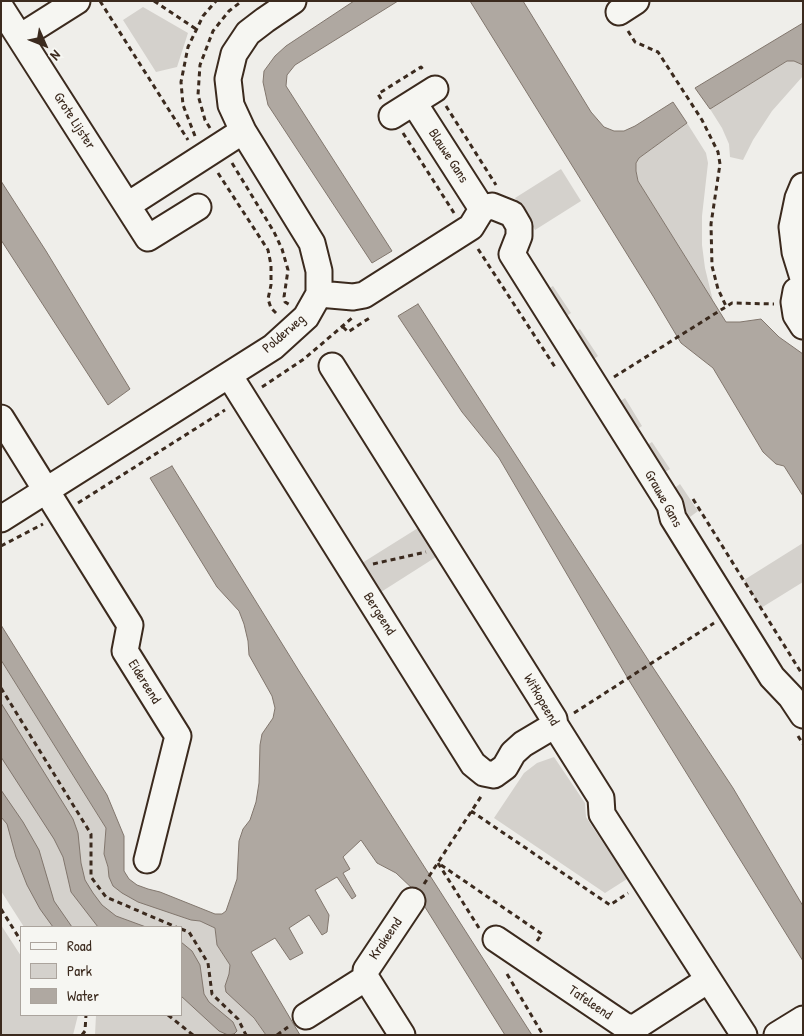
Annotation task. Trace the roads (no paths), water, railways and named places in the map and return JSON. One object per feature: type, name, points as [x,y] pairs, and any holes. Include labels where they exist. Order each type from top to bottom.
[{"type":"street","points":[[20,37],[77,1]]},
{"type":"street","points":[[293,1],[248,33],[234,54],[228,78],[231,104],[242,131],[312,243],[319,271],[319,294],[353,297],[364,295],[472,227],[482,209]]},
{"type":"street","name":"Grote Lijster","points":[[1,8],[148,238],[198,206]]},
{"type":"street","points":[[392,116],[435,89]]},
{"type":"street","name":"Blauwe Gans","points":[[414,103],[482,209]]},
{"type":"street","points":[[128,205],[201,145],[242,131]]},
{"type":"street","points":[[803,186],[798,198],[792,227],[795,252],[803,278]]},
{"type":"street","name":"Grauwe Gans","points":[[482,209],[492,206],[512,214],[519,226],[519,236],[512,254],[670,505],[673,518],[772,677],[791,697],[803,715]]},
{"type":"street","name":"Polderweg","points":[[1,519],[273,347],[306,317],[319,294]]},
{"type":"street","points":[[798,294],[796,315],[803,326]]},
{"type":"street","name":"Witkopeend","points":[[326,356],[554,720],[555,725],[601,798],[602,814],[744,1035]]},
{"type":"street","name":"Bergeend","points":[[229,375],[473,764],[484,773],[494,775],[505,767],[513,754],[523,744],[555,725]]},
{"type":"street","name":"Eidereend","points":[[1,418],[130,624],[125,651],[178,736],[147,860]]},
{"type":"street","name":"Krakeend","points":[[402,1035],[366,978],[366,970],[412,901]]},
{"type":"street","name":"Tafeleend","points":[[496,939],[625,1026],[634,1028],[708,980]]},
{"type":"street","name":"Krakeend","points":[[306,1016],[366,978]]},
{"type":"street","points":[[777,1035],[803,1019]]},
{"type":"water","points":[[354,1],[398,1],[295,65],[287,75],[286,86],[392,251],[372,263],[268,105],[263,82],[264,71],[275,56],[286,46]]},
{"type":"water","points":[[470,1],[523,1],[591,112],[604,127],[614,131],[624,131],[673,102],[687,123],[639,158],[636,163],[638,181],[726,322],[761,319],[779,337],[803,354],[803,496],[784,466],[776,464],[763,452],[713,368],[681,343]]},
{"type":"water","points":[[803,23],[803,65],[794,61],[787,61],[710,109],[695,88]]},
{"type":"water","points":[[1,181],[130,389],[108,405],[1,240]]},
{"type":"water","points":[[418,304],[733,788],[803,906],[803,961],[630,682],[499,458],[462,412],[398,316]]},
{"type":"water","points":[[172,466],[299,671],[532,1035],[505,1035],[415,891],[396,873],[377,863],[361,840],[343,857],[350,869],[343,873],[356,896],[352,899],[337,877],[315,890],[329,915],[327,932],[322,935],[309,915],[289,928],[303,953],[290,960],[275,938],[251,952],[300,1035],[266,1035],[254,1018],[226,992],[225,986],[230,965],[217,945],[215,928],[200,921],[191,920],[138,902],[113,886],[104,854],[106,828],[1,660],[1,625],[107,795],[124,836],[124,871],[129,879],[137,885],[215,914],[222,914],[226,911],[237,879],[239,841],[243,829],[250,820],[256,802],[262,734],[273,718],[275,708],[272,696],[249,655],[248,641],[239,611],[217,587],[150,478]]},
{"type":"water","points":[[1,703],[73,819],[78,833],[85,880],[93,893],[102,905],[116,916],[143,926],[97,926],[71,892],[63,857],[54,839],[1,757]]},
{"type":"water","points":[[1,790],[39,850],[54,901],[71,926],[52,926],[40,909],[27,885],[16,857],[7,824],[1,817]]},
{"type":"water","points":[[182,943],[192,951],[200,965],[204,994],[209,1002],[233,1022],[237,1031],[234,1034],[228,1035],[219,1031],[182,997]]}]
